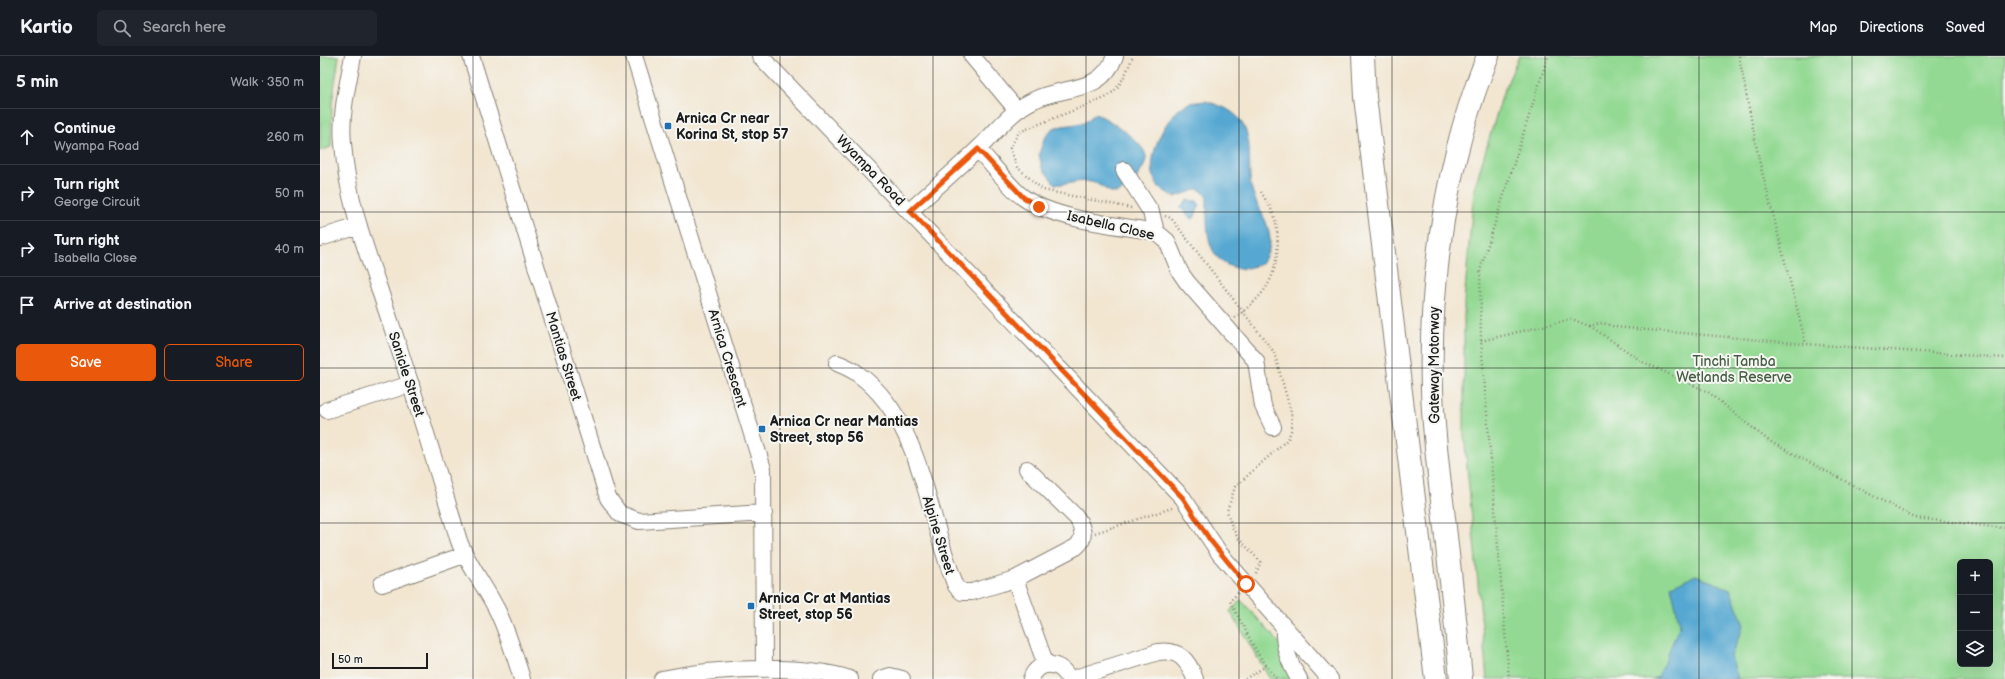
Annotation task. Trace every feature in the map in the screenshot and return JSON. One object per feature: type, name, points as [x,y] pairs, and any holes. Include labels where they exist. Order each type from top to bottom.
[{"type":"highway","name":"Gateway Motorway","points":[[1363,56],[1365,97],[1436,679]]},
{"type":"highway","name":"Gateway Motorway","points":[[1461,679],[1434,432],[1432,374],[1433,299],[1440,239],[1449,191],[1470,106],[1488,56]]},
{"type":"street","name":"Sanicle Street","points":[[353,56],[344,113],[342,141],[345,167],[359,226],[411,384],[464,555],[504,624],[522,679]]},
{"type":"street","name":"Mantias Street","points":[[471,56],[608,498],[620,514],[639,522],[764,513]]},
{"type":"street","name":"Arnica Crescent","points":[[634,56],[763,469],[764,669]]},
{"type":"street","name":"Wyampa Road","points":[[760,56],[910,211],[1183,498],[1220,554],[1330,679]]},
{"type":"street","points":[[972,56],[1016,109]]},
{"type":"street","points":[[910,211],[978,149],[1016,109],[1036,99],[1088,86],[1111,68],[1115,56]]},
{"type":"street","name":"Isabella Close","points":[[978,149],[1023,197],[1039,207],[1068,215],[1156,232],[1167,241],[1180,272],[1186,282],[1256,361],[1263,406],[1273,427]]},
{"type":"street","points":[[1124,170],[1151,212],[1156,232]]},
{"type":"street","points":[[320,238],[359,226]]},
{"type":"street","name":"Alpine Street","points":[[837,363],[857,373],[865,380],[887,403],[898,418],[920,474],[956,586],[962,592],[972,592],[1015,579],[1076,547],[1080,544],[1083,536]]},
{"type":"street","points":[[327,410],[411,384]]},
{"type":"street","points":[[1027,469],[1077,518],[1082,526],[1083,536]]},
{"type":"street","points":[[382,584],[464,555]]},
{"type":"street","points":[[1015,579],[1046,665]]},
{"type":"street","points":[[1284,627],[1283,640],[1287,656],[1299,679]]},
{"type":"street","points":[[1031,679],[1038,668],[1046,665],[1054,664],[1061,667],[1070,679],[1169,650],[1180,656],[1188,664],[1195,679]]},
{"type":"street","points":[[662,679],[711,672],[764,669],[837,675],[850,679]]},
{"type":"street","points":[[880,679],[890,676],[902,679]]},
{"type":"path","points":[[1510,679],[1481,341],[1480,270],[1548,56]]},
{"type":"path","points":[[1739,56],[1759,160],[1806,344]]},
{"type":"path","points":[[1226,327],[1267,286],[1274,271],[1277,240],[1275,221],[1272,210],[1261,192]]},
{"type":"path","points":[[1481,341],[1572,320],[1589,326],[1643,362],[1708,392],[1769,441],[1915,518],[2005,528]]},
{"type":"path","points":[[1589,326],[1603,323],[1615,327],[1806,344],[2005,358]]},
{"type":"path","points":[[1083,536],[1172,508]]},
{"type":"path","points":[[1238,593],[1230,601],[1266,666],[1277,679]]},
{"type":"path","points":[[1244,679],[1266,666]]},
{"type":"green space","points":[[320,56],[339,56],[332,103],[331,147],[320,151]]},
{"type":"green space","name":"Tinchi Tamba Wetlands Reserve","points":[[1519,56],[2005,56],[2005,679],[1487,679],[1464,435],[1464,302],[1474,189],[1503,93]]},
{"type":"green space","points":[[1241,600],[1312,679],[1270,679],[1230,611]]},
{"type":"water","points":[[1205,101],[1233,113],[1245,128],[1248,137],[1251,184],[1253,193],[1268,228],[1270,238],[1269,249],[1262,264],[1249,268],[1237,268],[1226,264],[1218,258],[1213,250],[1209,240],[1207,198],[1203,192],[1198,189],[1175,197],[1159,187],[1154,178],[1152,167],[1154,154],[1163,129],[1171,118],[1187,104]]},
{"type":"water","points":[[1095,114],[1101,116],[1125,131],[1139,144],[1146,156],[1144,166],[1136,179],[1126,188],[1116,193],[1113,193],[1097,184],[1086,181],[1055,184],[1042,168],[1039,154],[1044,139],[1051,130],[1056,127],[1084,123]]},
{"type":"water","points":[[1187,200],[1197,201],[1200,205],[1194,218],[1191,219],[1180,207]]},
{"type":"water","points":[[1696,575],[1730,589],[1744,625],[1731,656],[1738,679],[1653,679],[1658,677],[1680,625],[1671,586]]},
{"type":"place","name":"Arnica Cr near Korina St, stop 57","points":[[668,126]]},
{"type":"place","name":"Arnica Cr near Mantias Street, stop 56","points":[[762,429]]},
{"type":"place","name":"Arnica Cr at Mantias Street, stop 56","points":[[751,606]]},
{"type":"route","points":[[1039,207],[1023,197],[978,149],[910,211],[1183,498],[1220,554],[1246,584]]}]
